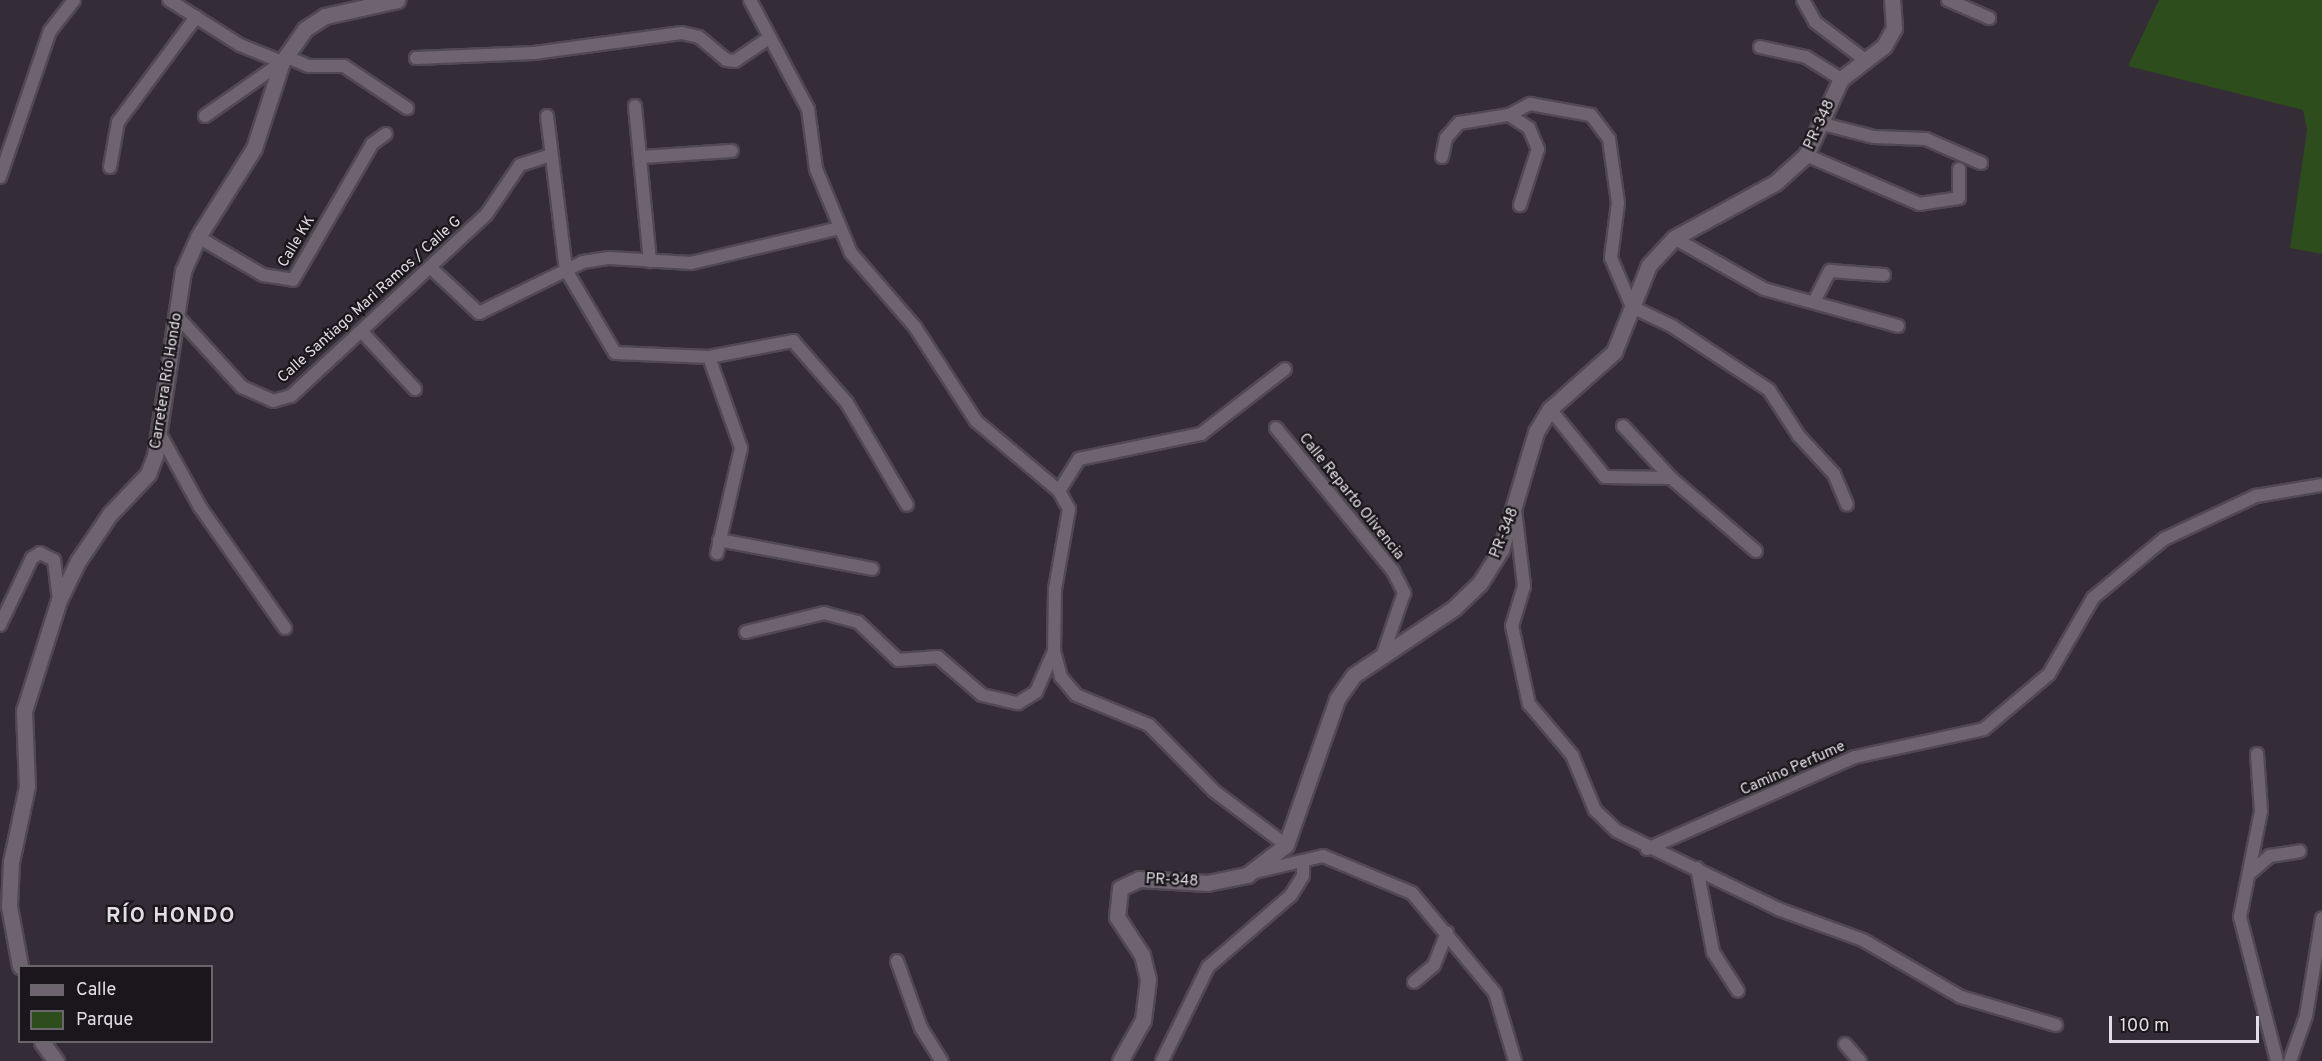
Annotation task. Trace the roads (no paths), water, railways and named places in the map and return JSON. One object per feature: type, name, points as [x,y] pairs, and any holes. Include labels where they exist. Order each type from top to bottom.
[{"type":"street","points":[[0,177],[50,31],[74,0]]},
{"type":"street","points":[[169,0],[240,45],[309,66],[344,66],[407,108]]},
{"type":"street","name":"Carretera Río Hondo","points":[[20,965],[9,906],[11,862],[27,786],[21,738],[24,711],[59,600],[92,538],[148,474],[161,435],[183,271],[198,237],[254,148],[284,59],[305,28],[325,16],[397,0]]},
{"type":"street","points":[[750,0],[808,109],[816,169],[851,253],[915,327],[976,421],[1059,491],[1069,509],[1069,533],[1056,589],[1054,651],[1061,677],[1076,695],[1149,725],[1214,791],[1286,845]]},
{"type":"street","points":[[1803,0],[1815,22],[1865,60]]},
{"type":"street","name":"PR-348","points":[[1120,1061],[1143,1020],[1149,979],[1142,955],[1117,917],[1120,888],[1139,879],[1207,883],[1247,875],[1286,845],[1337,699],[1354,675],[1454,608],[1480,584],[1501,550],[1515,510],[1536,432],[1550,409],[1614,352],[1649,265],[1674,238],[1775,183],[1806,155],[1823,124],[1841,79],[1884,46],[1894,28],[1892,0]]},
{"type":"street","points":[[1948,0],[1989,18]]},
{"type":"street","points":[[110,167],[118,122],[196,17]]},
{"type":"street","points":[[416,58],[534,53],[682,33],[699,37],[726,60],[735,60],[769,38]]},
{"type":"street","points":[[1760,48],[1806,57],[1841,79]]},
{"type":"street","points":[[205,116],[284,59]]},
{"type":"street","points":[[1442,157],[1446,138],[1459,123],[1509,115],[1530,104],[1592,115],[1609,140],[1618,203],[1611,258],[1632,307],[1672,326],[1769,390],[1799,436],[1834,474],[1847,504]]},
{"type":"street","points":[[634,106],[650,261]]},
{"type":"street","points":[[1509,115],[1529,128],[1538,149],[1520,205]]},
{"type":"street","points":[[547,116],[549,155],[567,270],[615,353],[709,357],[778,339],[793,341],[806,350],[847,403],[907,505]]},
{"type":"street","points":[[1823,124],[1874,137],[1926,140],[1981,163]]},
{"type":"street","name":"Calle KK","points":[[198,237],[263,275],[293,280],[372,144],[386,134]]},
{"type":"street","points":[[641,157],[732,151]]},
{"type":"street","name":"Calle Santiago Mari Ramos / Calle G","points":[[177,322],[242,387],[273,401],[291,396],[486,215],[520,165],[549,155]]},
{"type":"street","points":[[1806,155],[1919,204],[1959,198],[1959,169]]},
{"type":"street","points":[[430,267],[479,314],[567,270],[609,258],[650,261],[718,259],[840,228]]},
{"type":"street","points":[[1674,238],[1764,289],[1815,300],[1898,326]]},
{"type":"street","points":[[1815,300],[1830,271],[1884,275]]},
{"type":"street","points":[[362,332],[415,389]]},
{"type":"street","points":[[709,357],[741,448],[717,553]]},
{"type":"street","points":[[1059,491],[1079,459],[1201,434],[1285,369]]},
{"type":"street","points":[[1550,409],[1605,477],[1671,478]]},
{"type":"street","points":[[1623,426],[1671,478],[1756,551]]},
{"type":"street","name":"Calle Reparto Olivencia","points":[[1276,428],[1393,571],[1404,593],[1383,654]]},
{"type":"street","points":[[161,435],[200,507],[285,628]]},
{"type":"street","name":"Camino Perfume","points":[[1647,849],[1855,757],[1984,729],[2049,674],[2092,598],[2164,539],[2256,496],[2322,484]]},
{"type":"street","points":[[1515,510],[1524,586],[1512,626],[1529,704],[1572,754],[1595,810],[1647,849],[1697,868],[1778,909],[1863,940],[1961,997],[2056,1024]]},
{"type":"street","points":[[719,540],[872,569]]},
{"type":"street","points":[[0,625],[32,558],[40,553],[54,560],[59,600]]},
{"type":"street","points":[[746,632],[824,613],[858,622],[898,660],[938,657],[982,694],[1018,703],[1036,692],[1054,651]]},
{"type":"street","points":[[2257,754],[2261,811],[2240,917],[2277,1061]]},
{"type":"street","points":[[2248,873],[2270,856],[2300,851]]},
{"type":"street","points":[[1247,875],[1323,855],[1342,861],[1412,893],[1447,932],[1495,993],[1515,1061]]},
{"type":"street","points":[[1162,1061],[1208,967],[1291,895],[1303,876],[1304,861]]},
{"type":"street","points":[[1697,868],[1713,952],[1737,984]]},
{"type":"street","points":[[2290,1061],[2306,1016],[2322,918]]},
{"type":"street","points":[[1414,982],[1434,965],[1447,932]]},
{"type":"street","points":[[897,961],[921,1028],[942,1061]]},
{"type":"street","points":[[43,1043],[56,1061]]},
{"type":"street","points":[[1845,1044],[1860,1061]]},
{"type":"district","name":"RÍO HONDO","points":[[171,917]]}]
